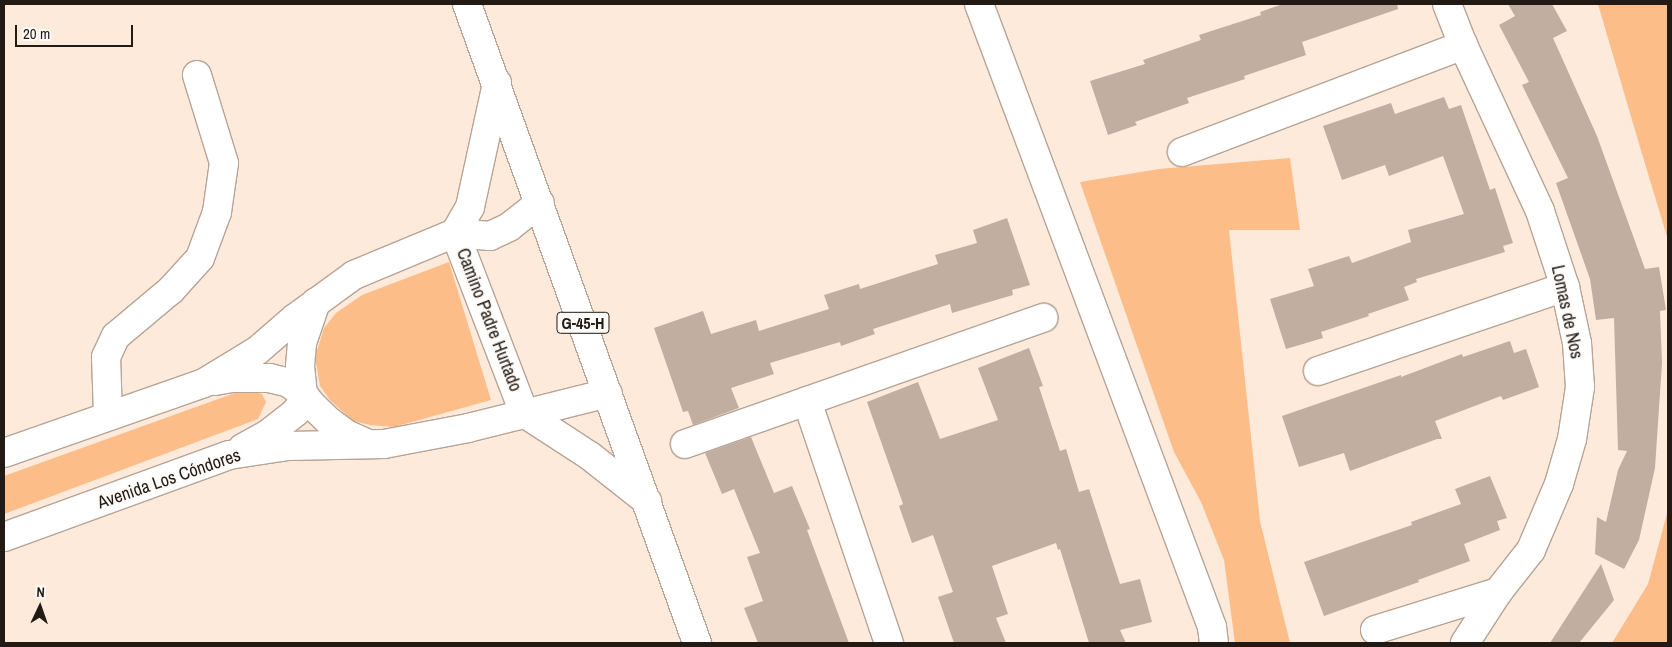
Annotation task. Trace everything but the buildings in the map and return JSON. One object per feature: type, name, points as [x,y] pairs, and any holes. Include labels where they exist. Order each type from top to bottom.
[{"type":"street","name":"G-45-H","points":[[467,4],[697,643]]},
{"type":"street","points":[[979,4],[1212,628],[1214,643]]},
{"type":"street","name":"Lomas de Nos","points":[[1447,4],[1463,45],[1540,211],[1565,287],[1577,343],[1580,387],[1572,439],[1559,484],[1531,550],[1498,592],[1465,643]]},
{"type":"street","points":[[1182,152],[1463,45]]},
{"type":"street","points":[[108,416],[106,357],[116,336],[171,290],[200,258],[217,212],[224,163],[197,75]]},
{"type":"street","name":"Camino Padre Hurtado","points":[[497,83],[470,207],[456,233],[524,413],[590,456],[647,501]]},
{"type":"street","points":[[204,383],[258,350],[316,302],[354,275],[456,233],[490,236],[509,227],[540,203]]},
{"type":"street","points":[[1318,371],[1565,287]]},
{"type":"street","points":[[229,455],[268,434],[287,420],[301,404],[303,393],[300,366],[302,343],[316,302]]},
{"type":"street","points":[[685,444],[1043,318]]},
{"type":"street","points":[[4,453],[204,383],[232,378],[269,378],[286,382],[303,393],[310,403],[330,422],[346,434],[370,445]]},
{"type":"street","name":"Avenida Los Cóndores","points":[[4,537],[229,455],[288,446],[370,445],[417,439],[608,393]]},
{"type":"street","points":[[807,400],[889,643]]},
{"type":"street","points":[[1375,630],[1498,592]]},
{"type":"shaded area","points":[[1598,4],[1668,4],[1668,240],[1637,137]]},
{"type":"shaded area","points":[[1290,158],[1300,230],[1229,230],[1260,521],[1290,643],[1235,643],[1224,560],[1201,502],[1174,452],[1080,182],[1159,169]]},
{"type":"shaded area","points":[[449,262],[491,400],[394,427],[353,421],[330,400],[320,386],[315,357],[324,328],[336,313],[362,295]]},
{"type":"shaded area","points":[[246,389],[262,394],[266,402],[258,419],[4,514],[4,476]]},
{"type":"shaded area","points":[[1668,510],[1668,643],[1612,643],[1648,584]]}]
